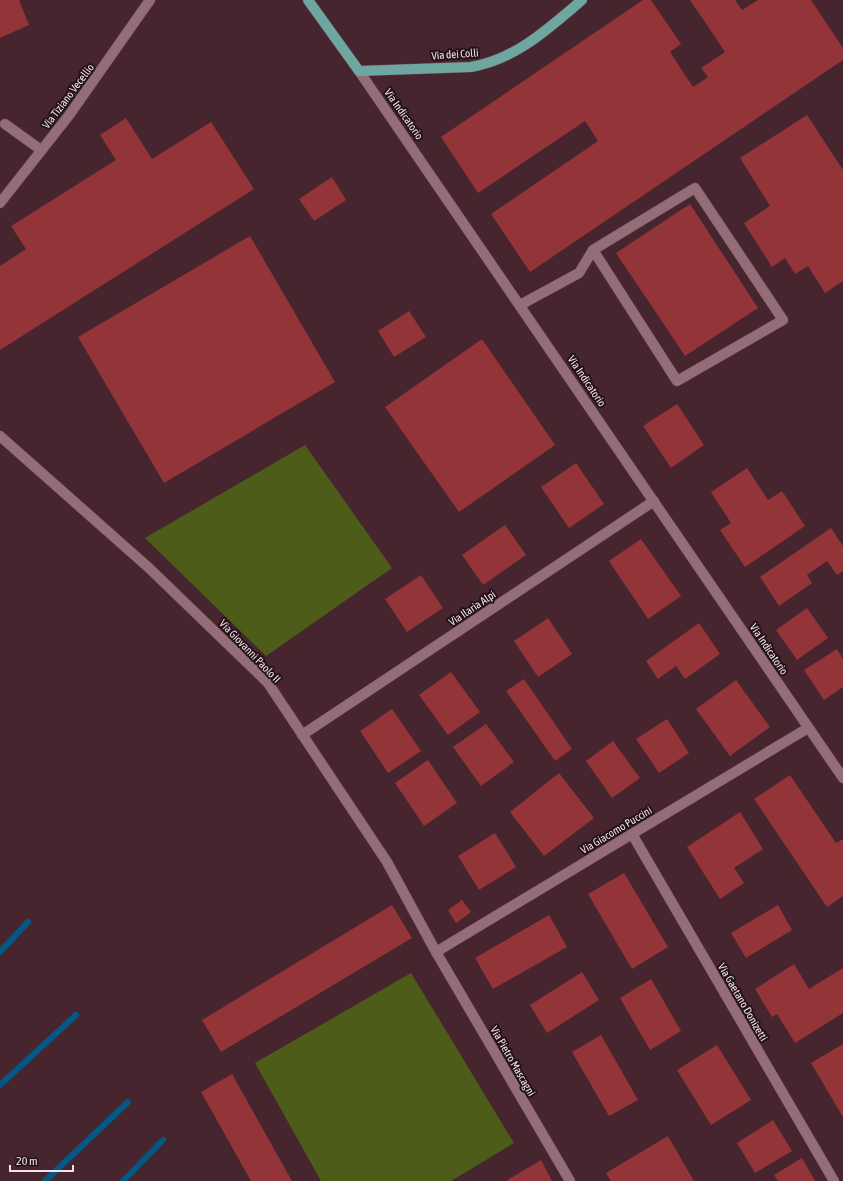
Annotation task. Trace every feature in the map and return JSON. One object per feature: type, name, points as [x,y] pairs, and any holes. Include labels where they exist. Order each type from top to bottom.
[{"type":"main road","name":"Via Indicatorio","points":[[308,0],[359,71]]},
{"type":"main road","name":"Via dei Colli","points":[[359,71],[471,66],[485,64],[504,57],[529,43],[550,28],[582,0]]},
{"type":"street","name":"Via Tiziano Vecellio","points":[[0,203],[81,99],[150,0]]},
{"type":"street","name":"Via Indicatorio","points":[[359,71],[843,778]]},
{"type":"street","points":[[5,124],[41,150]]},
{"type":"street","points":[[520,305],[579,273],[593,250],[695,188],[783,320],[677,381],[593,250]]},
{"type":"street","name":"Via Giovanni Paolo II","points":[[0,436],[149,568],[268,683],[388,862],[436,952]]},
{"type":"street","name":"Via Ilaria Alpi","points":[[302,735],[654,501]]},
{"type":"street","name":"Via Giacomo Puccini","points":[[436,952],[808,728]]},
{"type":"street","name":"Via Gaetano Donizetti","points":[[632,834],[834,1181]]},
{"type":"street","name":"Via Pietro Mascagni","points":[[436,952],[570,1181]]},
{"type":"green space","points":[[305,445],[392,568],[266,656],[145,538]]},
{"type":"green space","points":[[411,973],[514,1143],[451,1181],[321,1181],[255,1063]]},
{"type":"building","points":[[0,0],[19,0],[29,25],[0,38]]},
{"type":"building","points":[[643,0],[651,0],[681,44],[670,52],[693,87],[708,77],[701,68],[725,52],[690,0],[735,0],[742,10],[758,0],[811,0],[843,48],[843,60],[530,272],[491,214],[598,141],[585,121],[478,193],[441,137]]},
{"type":"building","points":[[807,115],[843,170],[843,281],[825,293],[808,266],[795,274],[785,258],[772,267],[744,223],[770,206],[740,158]]},
{"type":"building","points":[[126,118],[152,159],[211,122],[254,189],[0,350],[0,266],[26,249],[11,226],[116,160],[100,135]]},
{"type":"building","points":[[332,177],[346,200],[314,221],[299,199]]},
{"type":"building","points":[[690,204],[758,308],[685,356],[616,253]]},
{"type":"building","points":[[250,236],[335,382],[164,483],[78,337]]},
{"type":"building","points":[[409,311],[426,337],[394,357],[378,331]]},
{"type":"building","points":[[482,339],[555,445],[459,512],[385,407]]},
{"type":"building","points":[[677,404],[704,445],[671,468],[643,426]]},
{"type":"building","points":[[576,463],[604,504],[569,528],[541,487]]},
{"type":"building","points":[[747,468],[768,500],[782,491],[805,526],[745,567],[720,530],[731,523],[711,492]]},
{"type":"building","points":[[505,525],[526,555],[483,585],[462,555]]},
{"type":"building","points":[[831,528],[843,546],[843,571],[837,575],[827,561],[807,575],[812,583],[779,606],[760,577]]},
{"type":"building","points":[[641,539],[681,596],[648,619],[609,561]]},
{"type":"building","points":[[421,575],[443,608],[407,632],[385,599]]},
{"type":"building","points":[[807,608],[828,638],[797,660],[776,630]]},
{"type":"building","points":[[548,618],[572,654],[538,677],[514,641]]},
{"type":"building","points":[[699,623],[720,654],[685,679],[676,666],[658,679],[646,661]]},
{"type":"building","points":[[837,649],[843,659],[843,687],[824,700],[804,670]]},
{"type":"building","points":[[451,672],[480,712],[448,735],[419,695]]},
{"type":"building","points":[[524,679],[572,749],[555,761],[506,691]]},
{"type":"building","points":[[736,680],[770,727],[730,756],[696,709]]},
{"type":"building","points":[[392,709],[421,751],[388,773],[360,731]]},
{"type":"building","points":[[667,719],[689,753],[659,773],[636,739]]},
{"type":"building","points":[[486,724],[514,762],[481,786],[453,747]]},
{"type":"building","points":[[613,741],[640,778],[612,798],[586,761]]},
{"type":"building","points":[[428,760],[457,803],[424,826],[395,783]]},
{"type":"building","points":[[559,773],[594,818],[544,856],[510,812]]},
{"type":"building","points":[[790,775],[836,843],[843,839],[843,896],[827,907],[754,799]]},
{"type":"building","points":[[740,812],[763,849],[734,868],[744,883],[720,899],[687,847]]},
{"type":"building","points":[[495,833],[516,867],[479,890],[458,856]]},
{"type":"building","points":[[624,873],[668,947],[632,969],[588,894]]},
{"type":"building","points":[[462,900],[471,912],[456,923],[448,910]]},
{"type":"building","points":[[392,905],[412,938],[221,1052],[202,1020]]},
{"type":"building","points":[[778,905],[792,930],[746,958],[731,933]]},
{"type":"building","points":[[549,915],[567,947],[493,989],[475,958]]},
{"type":"building","points":[[794,964],[809,989],[843,968],[843,1013],[795,1043],[777,1014],[772,1017],[755,989]]},
{"type":"building","points":[[582,972],[599,1000],[547,1033],[530,1005]]},
{"type":"building","points":[[651,979],[681,1031],[650,1050],[620,998]]},
{"type":"building","points":[[601,1035],[638,1100],[609,1116],[572,1052]]},
{"type":"building","points":[[843,1044],[843,1117],[811,1063]]},
{"type":"building","points":[[717,1045],[751,1100],[711,1125],[677,1070]]},
{"type":"building","points":[[232,1074],[292,1181],[251,1181],[201,1092]]},
{"type":"building","points":[[773,1120],[792,1151],[755,1173],[737,1143]]},
{"type":"building","points":[[668,1136],[694,1181],[611,1181],[606,1173]]},
{"type":"building","points":[[802,1158],[815,1181],[778,1181],[774,1175]]},
{"type":"building","points":[[541,1160],[552,1181],[506,1181]]},
{"type":"waterway","points":[[0,952],[28,922]]},
{"type":"waterway","points":[[0,1085],[76,1015]]},
{"type":"waterway","points":[[45,1181],[128,1102]]},
{"type":"waterway","points":[[123,1181],[163,1140]]}]
